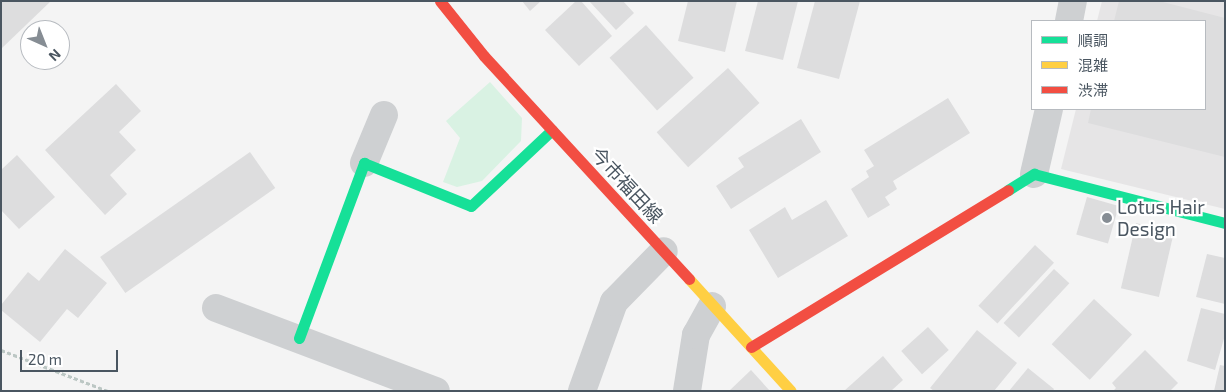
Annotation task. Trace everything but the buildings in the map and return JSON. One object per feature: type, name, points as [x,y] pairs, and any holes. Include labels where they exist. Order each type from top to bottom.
[{"type":"street","name":"今市福田線","points":[[440,1],[552,130],[791,391]]},
{"type":"street","points":[[1069,20],[1074,1]]},
{"type":"street","points":[[1034,174],[1048,110]]},
{"type":"street","points":[[298,338],[384,115]]},
{"type":"street","points":[[364,163],[471,206],[552,130]]},
{"type":"street","points":[[751,347],[1034,174],[1225,223]]},
{"type":"street","points":[[582,391],[614,302],[664,251]]},
{"type":"street","points":[[687,391],[696,336],[712,306]]},
{"type":"street","points":[[216,308],[436,391]]},
{"type":"path","points":[[1,350],[108,391]]},
{"type":"shaded area","points":[[1102,1],[1225,1],[1225,209],[1061,169],[1076,110],[1206,110],[1206,20],[1097,20]]},
{"type":"green space","points":[[490,82],[522,118],[521,141],[482,181],[457,187],[443,182],[460,138],[446,121]]},
{"type":"traffic: fast","points":[[299,338],[364,163],[471,206],[552,130]]},
{"type":"traffic: fast","points":[[1008,190],[1034,174],[1225,223]]},
{"type":"traffic: slow","points":[[689,279],[791,391]]},
{"type":"traffic: jam","points":[[440,1],[484,56],[689,279]]},
{"type":"traffic: jam","points":[[751,347],[1008,190]]},
{"type":"place","name":"Lotus Hair Design","points":[[1107,218]]}]
